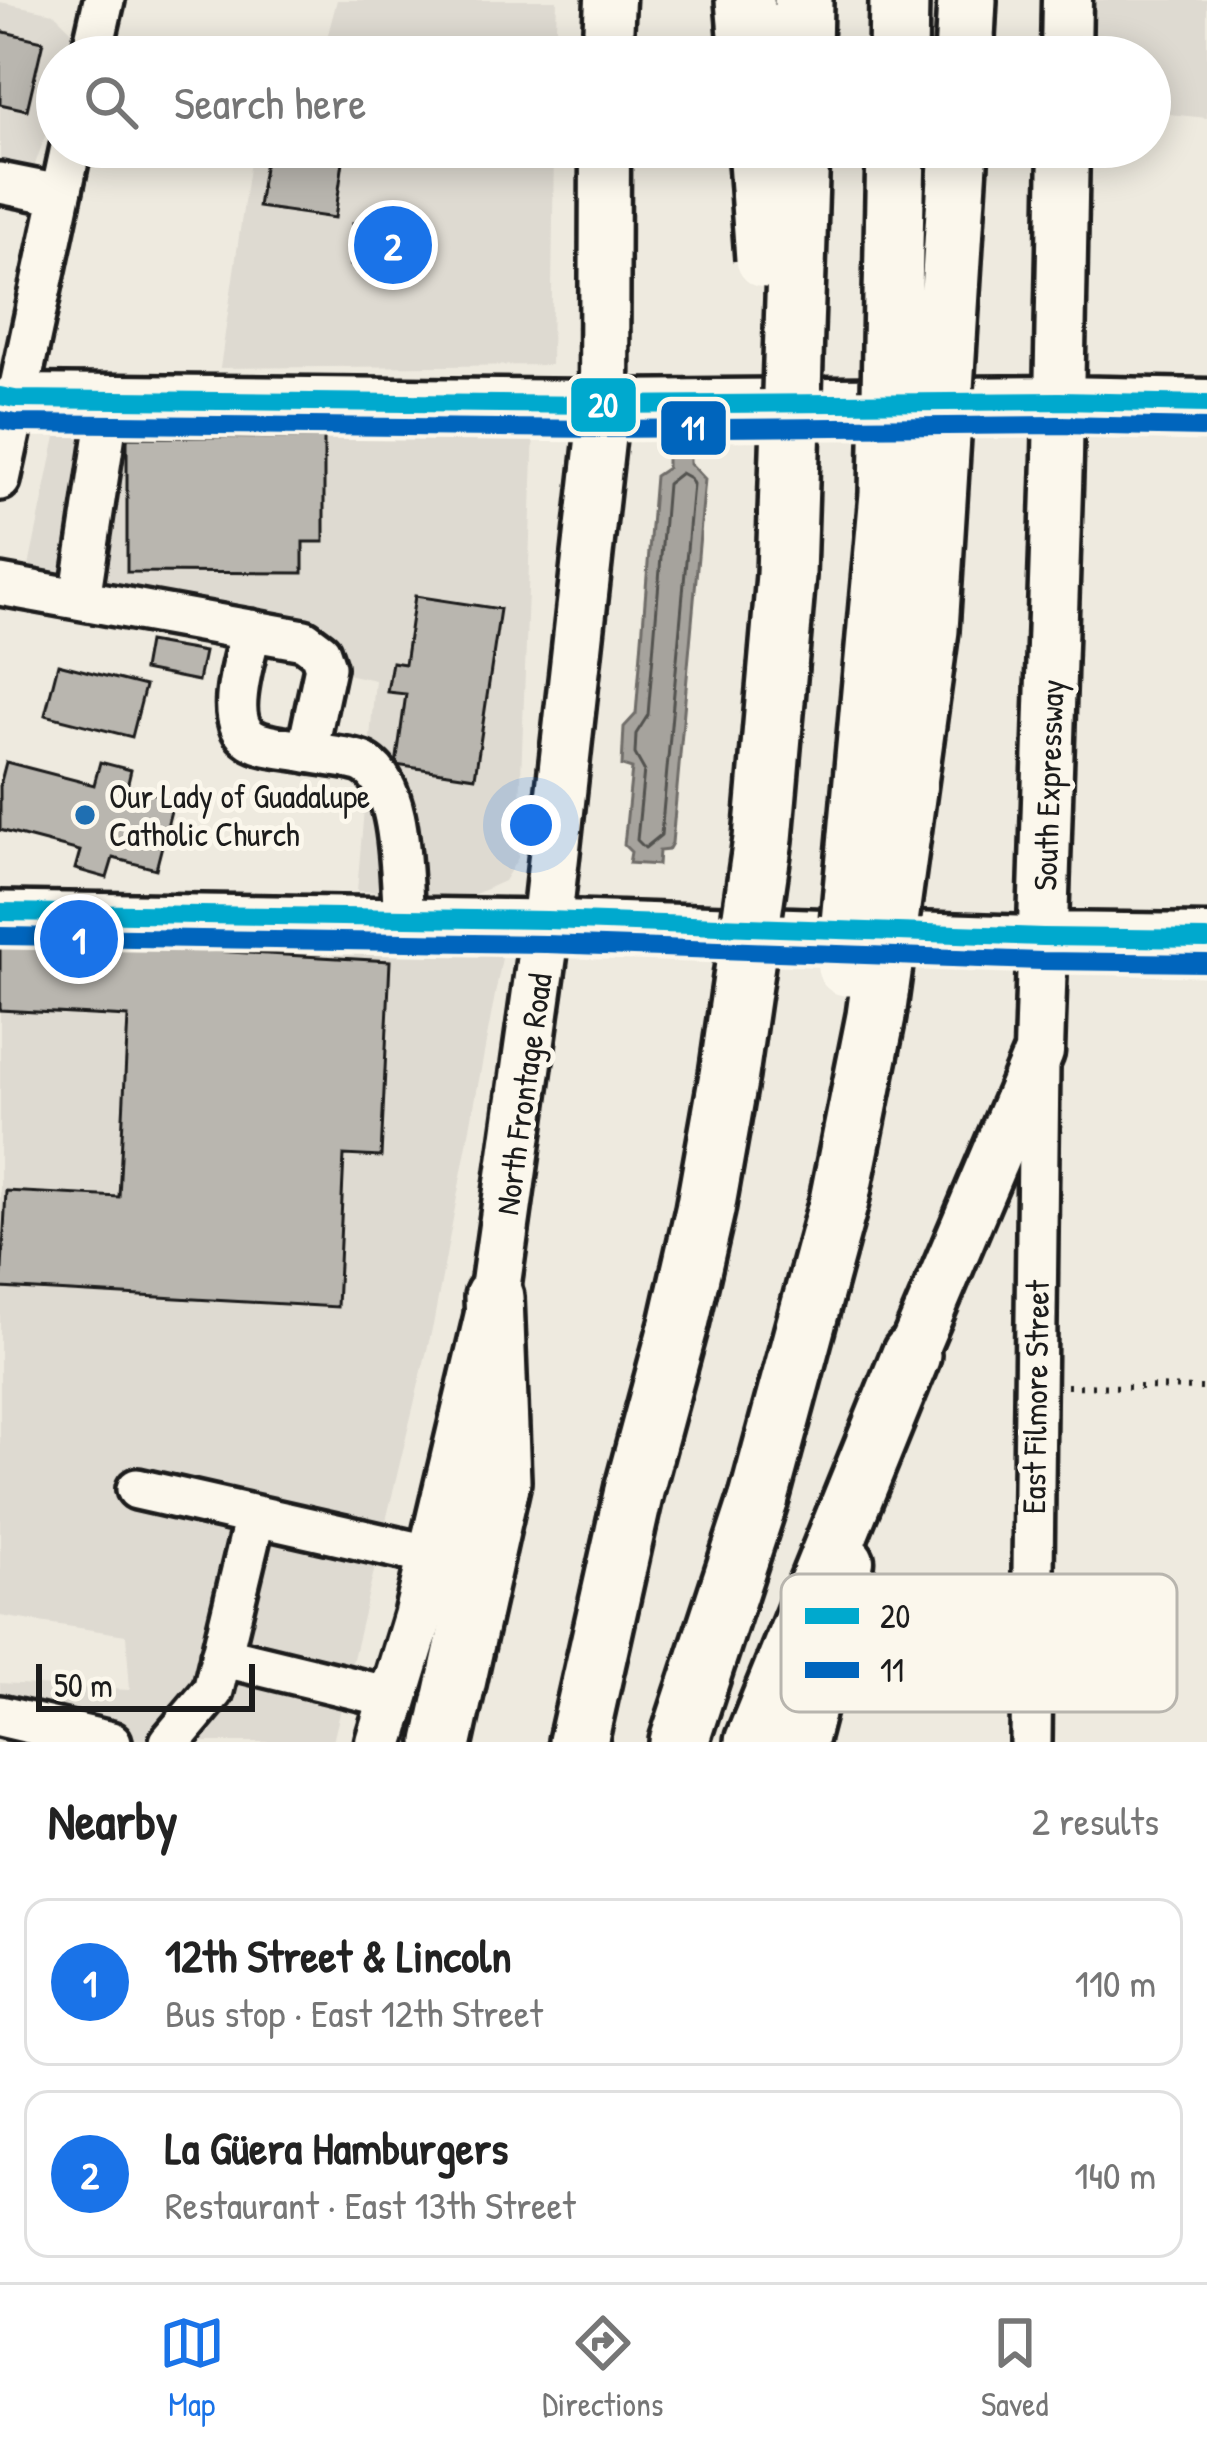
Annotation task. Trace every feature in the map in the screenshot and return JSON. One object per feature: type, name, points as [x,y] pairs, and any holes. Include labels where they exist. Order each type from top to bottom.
[{"type":"highway","points":[[746,0],[749,36]]},
{"type":"highway","points":[[802,36],[803,0]]},
{"type":"highway","points":[[898,36],[899,0]]},
{"type":"highway","points":[[965,36],[967,0]]},
{"type":"highway","points":[[758,168],[786,574]]},
{"type":"highway","points":[[578,1742],[634,1491],[705,1210],[763,839],[786,574],[799,168]]},
{"type":"highway","points":[[759,1498],[842,1016],[889,494],[896,168]]},
{"type":"highway","points":[[679,1742],[759,1498],[839,1201],[876,1016],[929,630],[958,168]]},
{"type":"highway","points":[[443,1742],[501,1481],[494,1297]]},
{"type":"highway","points":[[822,1574],[911,1354]]},
{"type":"highway","points":[[754,1742],[781,1675]]},
{"type":"main road","points":[[608,36],[610,0]]},
{"type":"main road","points":[[1066,36],[1067,0]]},
{"type":"main road","name":"North Frontage Road","points":[[387,1720],[433,1556],[494,1297],[547,920],[604,405],[605,168]]},
{"type":"main road","name":"South Expressway","points":[[846,1574],[911,1354],[1039,1052],[1064,168]]},
{"type":"main road","points":[[8,397],[604,405],[1207,404]]},
{"type":"main road","points":[[1043,937],[1207,938]]},
{"type":"main road","name":"South Expressway","points":[[802,1742],[810,1712]]},
{"type":"street","points":[[96,36],[104,0]]},
{"type":"street","points":[[0,480],[8,397],[66,168]]},
{"type":"street","points":[[0,183],[60,195]]},
{"type":"street","points":[[80,598],[110,400]]},
{"type":"street","points":[[0,585],[304,640],[320,652],[325,667],[307,752]]},
{"type":"street","points":[[251,630],[235,712],[240,729],[253,741],[363,763],[384,784],[394,815],[404,918]]},
{"type":"street","points":[[0,912],[547,920],[1043,937]]},
{"type":"street","name":"East Filmore Street","points":[[1033,1574],[1039,1052]]},
{"type":"street","points":[[136,1489],[433,1556]]},
{"type":"street","points":[[170,1742],[213,1690],[255,1516]]},
{"type":"street","points":[[221,1655],[387,1720]]},
{"type":"street","name":"East Filmore Street","points":[[1031,1712],[1031,1742]]},
{"type":"street","points":[[0,1715],[111,1742]]},
{"type":"path","points":[[1035,1385],[1207,1388]]},
{"type":"shaded area","points":[[337,0],[557,0],[556,36],[328,36]]},
{"type":"shaded area","points":[[1080,0],[1207,0],[1207,118],[1171,114],[1171,36],[1079,36]]},
{"type":"shaded area","points":[[0,2],[54,13],[73,32],[72,36],[36,36],[36,162],[32,173],[0,166]]},
{"type":"shaded area","points":[[249,168],[554,168],[551,365],[220,368]]},
{"type":"shaded area","points":[[59,422],[534,430],[518,858],[504,881],[473,895],[357,891],[375,680],[21,605]]},
{"type":"shaded area","points":[[0,920],[504,947],[433,1325],[333,1742],[0,1742],[0,1683],[130,1690],[126,1635],[0,1616]]},
{"type":"water","points":[[667,457],[690,457],[705,479],[672,843],[668,850],[659,851],[658,865],[629,863],[631,852],[624,845],[632,769],[622,766],[624,727],[636,714],[655,476],[667,468]]},
{"type":"building","points":[[0,31],[36,39],[36,71],[27,110],[0,104]]},
{"type":"building","points":[[264,168],[342,168],[335,218],[258,207]]},
{"type":"building","points":[[353,223],[434,226],[432,268],[351,265]]},
{"type":"building","points":[[127,437],[324,438],[324,542],[303,542],[303,573],[127,572]]},
{"type":"building","points":[[415,596],[500,609],[475,777],[396,765],[406,694],[387,692],[392,662],[405,664]]},
{"type":"building","points":[[148,642],[204,652],[198,681],[143,670]]},
{"type":"building","points":[[58,664],[145,686],[132,737],[45,715]]},
{"type":"building","name":"Our Lady of Guadalupe Catholic Church","points":[[6,762],[94,785],[100,762],[131,770],[127,787],[174,799],[156,869],[113,858],[107,878],[75,869],[80,851],[0,830],[0,785]]},
{"type":"building","points":[[0,939],[390,961],[381,1157],[344,1155],[337,1307],[1,1288],[6,1191],[119,1197],[128,1017],[0,1010]]},
{"type":"transit line","name":"20","points":[[0,396],[604,405],[1207,404]]},
{"type":"transit line","name":"11","points":[[0,420],[604,429],[1207,428]]},
{"type":"transit line","name":"20","points":[[0,912],[547,920],[1207,939]]},
{"type":"transit line","name":"11","points":[[0,936],[546,944],[1207,963]]},
{"type":"place","name":"La Güera Hamburgers","points":[[393,245]]},
{"type":"place","name":"Our Lady of Guadalupe Catholic Church","points":[[85,815]]},
{"type":"place","name":"12th Street & Lincoln","points":[[79,939]]}]
